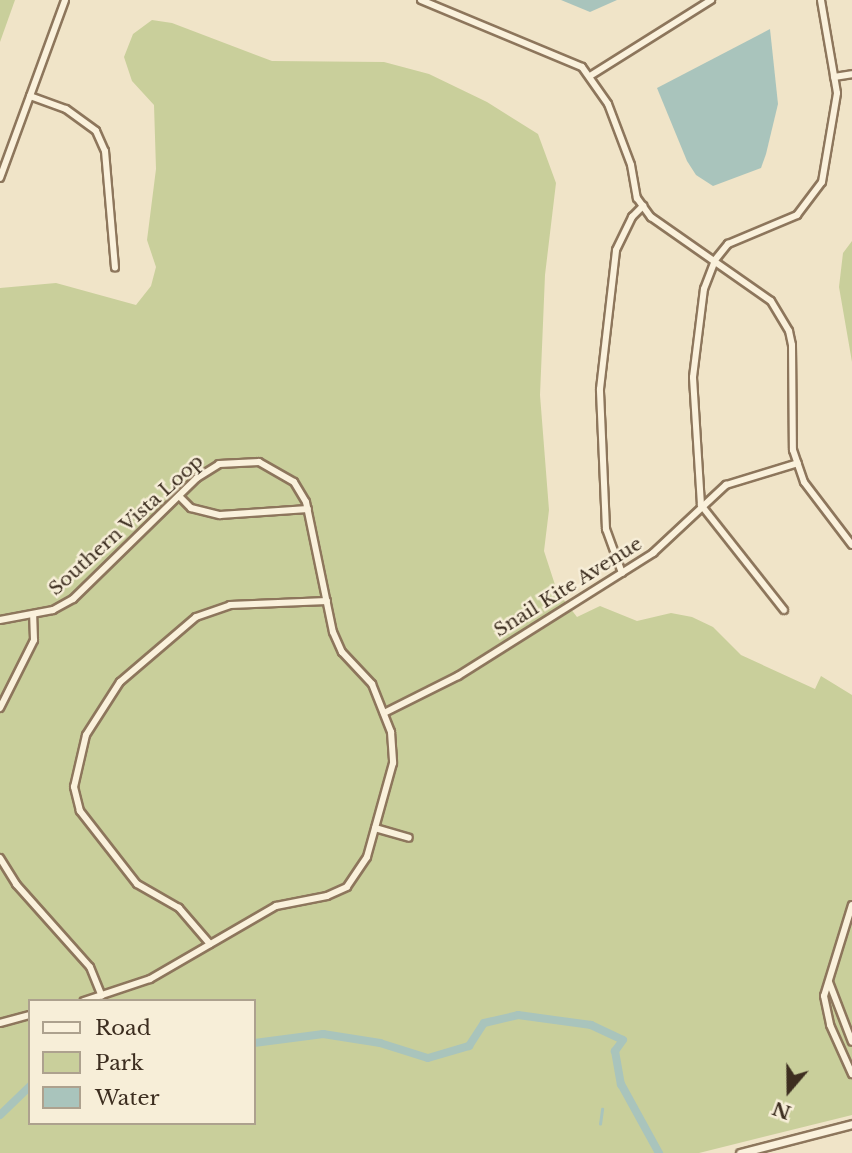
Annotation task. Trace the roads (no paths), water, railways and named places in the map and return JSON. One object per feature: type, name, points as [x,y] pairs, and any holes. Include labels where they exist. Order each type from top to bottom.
[{"type":"street","points":[[0,178],[65,0]]},
{"type":"street","points":[[421,0],[567,58],[590,76],[608,104],[643,205],[670,231],[771,301],[789,331],[792,430],[797,463],[809,490],[852,545]]},
{"type":"street","points":[[590,76],[711,0]]},
{"type":"street","points":[[784,610],[701,505],[693,377],[705,289],[715,260],[728,244],[797,215],[816,194],[835,118],[834,77],[821,0]]},
{"type":"street","points":[[834,77],[852,74]]},
{"type":"street","points":[[30,96],[66,109],[96,131],[104,150],[115,268]]},
{"type":"street","points":[[622,573],[606,529],[600,389],[617,250],[632,217],[643,205]]},
{"type":"street","name":"Southern Vista Loop","points":[[0,620],[53,610],[72,599],[179,496],[219,464],[259,461],[294,482],[307,509],[327,601],[342,652],[372,684],[384,713],[393,763],[359,875],[348,887],[327,896],[276,906],[150,979],[91,999]]},
{"type":"street","name":"Snail Kite Avenue","points":[[384,713],[458,676],[653,554],[701,505],[726,485],[797,463]]},
{"type":"street","points":[[179,496],[191,508],[220,515],[307,509]]},
{"type":"street","points":[[210,944],[179,908],[137,884],[85,820],[74,787],[86,735],[120,682],[196,617],[230,605],[327,601]]},
{"type":"street","points":[[0,708],[34,640],[33,614]]},
{"type":"street","points":[[375,828],[409,838]]},
{"type":"street","points":[[0,858],[16,884],[90,967],[102,996]]},
{"type":"street","points":[[852,905],[829,982],[825,1006],[852,1074]]},
{"type":"street","points":[[829,982],[852,1042]]},
{"type":"street","points":[[0,1023],[28,1016]]},
{"type":"street","points":[[740,1153],[852,1124]]},
{"type":"water","points":[[561,0],[617,0],[590,12]]},
{"type":"water","points":[[770,29],[778,104],[761,168],[713,186],[696,175],[687,161],[657,88]]},
{"type":"waterway","points":[[256,1043],[323,1034],[380,1043],[428,1058],[469,1046],[484,1023],[518,1015],[591,1025],[623,1040],[615,1051],[621,1084],[659,1153]]},
{"type":"waterway","points":[[0,1115],[28,1088]]},
{"type":"waterway","points":[[600,1124],[602,1109]]}]
